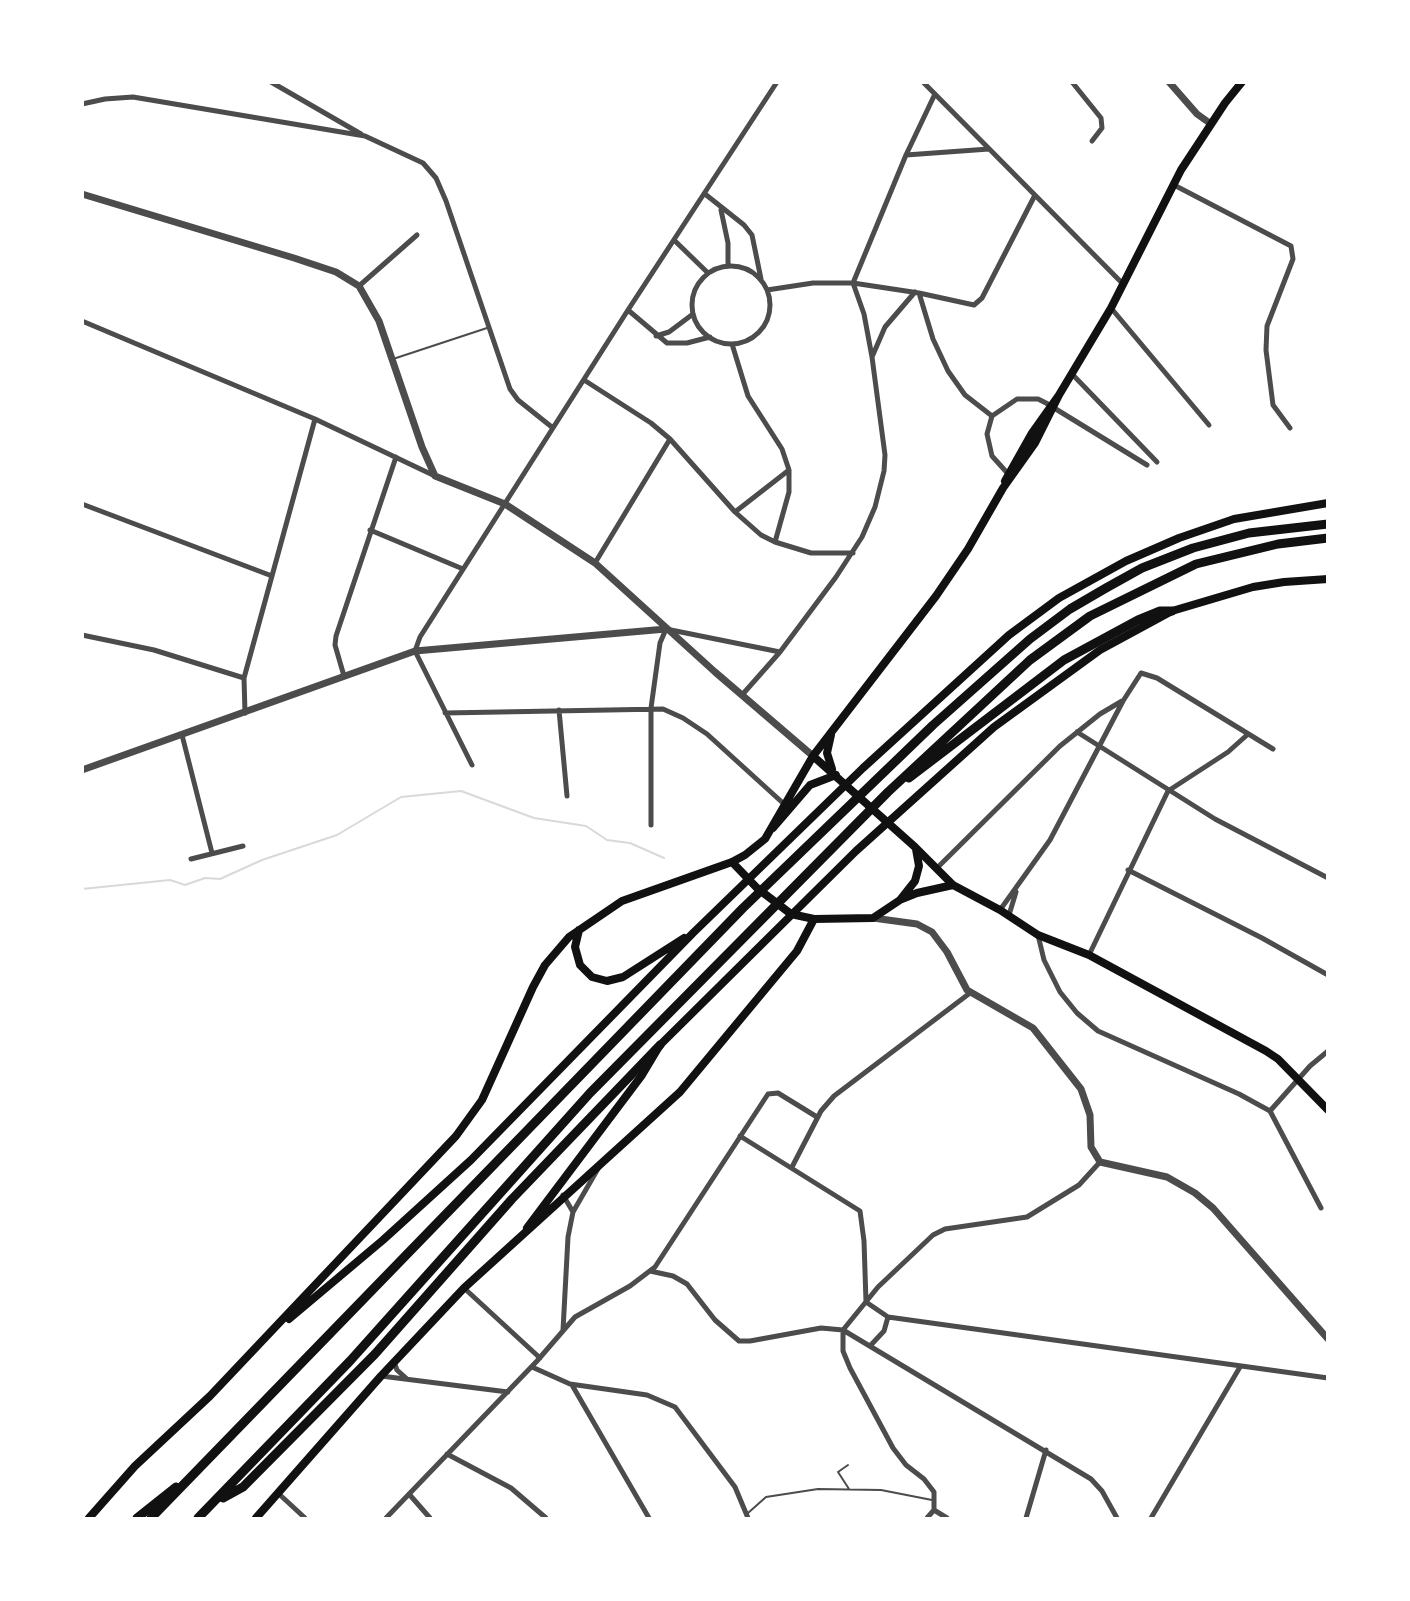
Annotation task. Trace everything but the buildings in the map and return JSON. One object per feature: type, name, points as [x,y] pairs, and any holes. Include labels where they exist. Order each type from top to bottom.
[{"type":"highway","points":[[151,1518],[743,908],[933,725],[1030,639],[1070,609],[1106,588],[1142,568],[1193,548],[1249,533],[1328,524]]},
{"type":"highway","points":[[198,1518],[380,1328],[590,1093],[760,919],[890,791],[1030,660],[1090,616],[1196,564],[1268,546],[1328,538]]},
{"type":"highway","points":[[890,791],[928,766],[1064,660],[1138,620],[1160,611],[1172,611]]},
{"type":"highway","points":[[213,1504],[243,1487],[375,1354],[512,1199],[660,1045]]},
{"type":"highway","points":[[137,1518],[201,1467]]},
{"type":"main road","points":[[769,832],[813,756],[936,596],[968,549],[1111,308],[1174,184],[1211,124],[1242,82]]},
{"type":"main road","points":[[266,1337],[332,1284],[471,1160],[693,933],[863,768],[1009,635],[1069,593],[1126,561],[1234,519],[1328,503]]},
{"type":"main road","points":[[527,1228],[642,1075],[660,1045],[904,806],[994,727],[1059,678],[1123,636],[1172,611],[1253,587],[1328,579]]},
{"type":"main road","points":[[832,731],[828,761],[836,775]]},
{"type":"main road","points":[[813,756],[915,847],[952,885],[1000,909],[1038,935],[1089,955],[1266,1051],[1328,1110]]},
{"type":"main road","points":[[89,1518],[135,1466],[210,1396],[473,1116],[532,987],[546,965],[579,930],[622,901],[732,862],[755,848],[810,785],[836,775]]},
{"type":"main road","points":[[900,900],[915,881],[919,866],[915,847]]},
{"type":"main road","points":[[732,862],[782,908],[791,914],[814,919],[873,918],[900,900],[917,893],[952,885]]},
{"type":"main road","points":[[256,1518],[381,1376],[464,1288],[563,1195],[680,1092],[797,951],[814,919]]},
{"type":"main road","points":[[579,930],[575,947],[580,965],[592,977],[607,981],[623,977],[693,933]]},
{"type":"street","points":[[271,82],[365,136],[410,155],[423,163],[436,178],[513,395],[553,428]]},
{"type":"street","points":[[415,651],[429,620],[777,82]]},
{"type":"street","points":[[922,82],[1123,284]]},
{"type":"street","points":[[1072,82],[1101,118],[1102,128],[1092,141]]},
{"type":"street","points":[[1169,82],[1197,114],[1211,124]]},
{"type":"street","points":[[742,695],[780,652],[853,553],[876,507],[885,455],[864,314],[853,283],[906,155],[934,96]]},
{"type":"street","points":[[82,104],[105,99],[133,97],[365,136]]},
{"type":"street","points":[[906,155],[989,149]]},
{"type":"street","points":[[1174,184],[1291,246],[1293,259],[1267,326],[1266,350],[1273,405],[1290,428]]},
{"type":"street","points":[[82,194],[294,258],[336,272],[359,286],[379,321],[422,447],[435,476]]},
{"type":"street","points":[[705,194],[744,225],[752,235],[761,279],[770,302],[764,326],[750,338],[732,344],[710,337],[699,327],[693,314],[694,292],[708,273],[728,266],[752,271],[761,279]]},
{"type":"street","points":[[767,290],[813,283],[853,283],[977,304],[1034,196]]},
{"type":"street","points":[[721,208],[728,243],[728,266]]},
{"type":"street","points":[[359,286],[417,235]]},
{"type":"street","points":[[675,240],[708,273]]},
{"type":"street","points":[[872,357],[885,327],[917,293]]},
{"type":"street","points":[[917,293],[933,339],[948,371],[965,394],[992,416]]},
{"type":"street","points":[[1111,308],[1209,424]]},
{"type":"street","points":[[628,310],[662,341],[677,344],[710,337]]},
{"type":"street","points":[[656,336],[669,332],[693,314]]},
{"type":"street","points":[[82,321],[315,419],[435,476],[504,504],[595,563],[666,629],[813,756]]},
{"type":"street","points":[[732,344],[748,396],[782,449],[789,470],[789,492],[775,542]]},
{"type":"street","points":[[1072,374],[1157,462]]},
{"type":"street","points":[[584,380],[670,439],[749,526],[775,542],[811,553],[853,553]]},
{"type":"street","points":[[1010,476],[997,463],[988,445],[987,434],[992,416],[1000,408],[1017,399],[1038,399],[1148,465]]},
{"type":"street","points":[[245,713],[243,678],[315,419]]},
{"type":"street","points":[[595,563],[670,439]]},
{"type":"street","points":[[344,676],[335,645],[336,636],[396,457]]},
{"type":"street","points":[[735,512],[789,470]]},
{"type":"street","points":[[82,504],[272,576]]},
{"type":"street","points":[[370,531],[464,569]]},
{"type":"street","points":[[82,770],[415,651],[666,629],[780,652]]},
{"type":"street","points":[[651,825],[651,708],[660,643],[666,629]]},
{"type":"street","points":[[82,635],[154,650],[243,678]]},
{"type":"street","points":[[415,651],[472,765]]},
{"type":"street","points":[[1000,909],[1050,840],[1123,701],[1138,675],[1143,672],[1157,678],[1273,749]]},
{"type":"street","points":[[937,868],[1012,791],[1077,732],[1102,712],[1123,701]]},
{"type":"street","points":[[445,713],[663,709],[694,725],[784,804]]},
{"type":"street","points":[[559,710],[567,796]]},
{"type":"street","points":[[1077,732],[1168,791],[1328,878]]},
{"type":"street","points":[[182,735],[212,854]]},
{"type":"street","points":[[1089,955],[1168,791],[1228,752],[1247,735]]},
{"type":"street","points":[[191,859],[243,846]]},
{"type":"street","points":[[1128,870],[1262,938],[1328,975]]},
{"type":"street","points":[[1009,915],[1017,888]]},
{"type":"street","points":[[873,918],[917,924],[932,932],[970,993],[1024,1022],[1054,1052],[1081,1089],[1088,1104],[1091,1147],[1100,1162],[1167,1177],[1195,1193],[1213,1208],[1328,1339]]},
{"type":"street","points":[[1038,935],[1044,960],[1060,992],[1098,1032],[1239,1094],[1270,1111],[1321,1208]]},
{"type":"street","points":[[792,1167],[817,1117],[827,1103],[860,1074],[970,993]]},
{"type":"street","points":[[1270,1111],[1298,1079],[1328,1051]]},
{"type":"street","points":[[386,1518],[580,1314],[630,1286],[650,1271],[688,1220],[765,1098],[772,1093],[778,1093],[817,1117]]},
{"type":"street","points":[[740,1136],[847,1201],[861,1214],[866,1302]]},
{"type":"street","points":[[927,1518],[934,1510],[935,1501],[930,1485],[906,1465],[892,1448],[850,1368],[843,1350],[843,1330],[910,1255],[937,1232],[1027,1217],[1079,1185],[1100,1162]]},
{"type":"street","points":[[563,1332],[568,1237],[573,1212],[600,1164]]},
{"type":"street","points":[[563,1195],[573,1212]]},
{"type":"street","points":[[650,1271],[673,1276],[687,1284],[715,1320],[739,1341],[821,1328],[843,1330],[1091,1479],[1102,1491],[1117,1518]]},
{"type":"street","points":[[464,1288],[540,1358]]},
{"type":"street","points":[[866,1302],[888,1317],[1326,1377]]},
{"type":"street","points":[[870,1346],[884,1331],[888,1317]]},
{"type":"street","points":[[394,1362],[397,1370],[408,1380]]},
{"type":"street","points":[[532,1367],[572,1385],[647,1395],[675,1407],[720,1464],[735,1487],[747,1516]]},
{"type":"street","points":[[1151,1518],[1240,1367]]},
{"type":"street","points":[[381,1376],[508,1392]]},
{"type":"street","points":[[572,1385],[649,1518]]},
{"type":"street","points":[[1026,1518],[1046,1450]]},
{"type":"street","points":[[447,1454],[511,1488],[546,1518]]},
{"type":"street","points":[[279,1494],[305,1518]]},
{"type":"street","points":[[410,1494],[430,1518]]},
{"type":"street","points":[[934,1510],[947,1518]]},
{"type":"lane","points":[[393,359],[488,328]]},
{"type":"lane","points":[[848,1465],[838,1472],[849,1490]]},
{"type":"lane","points":[[747,1516],[766,1497],[818,1490],[880,1490],[935,1501]]},
{"type":"waterway","points":[[82,889],[170,880],[185,885],[205,878],[220,879],[262,860],[337,835],[401,797],[461,791],[534,818],[586,826],[607,840],[630,843],[664,858]]}]
